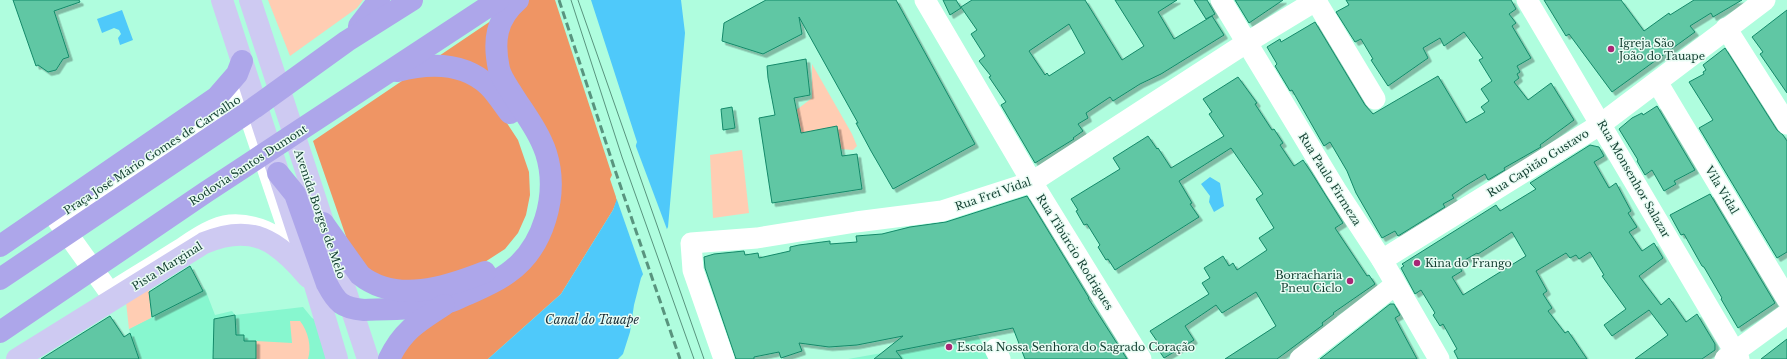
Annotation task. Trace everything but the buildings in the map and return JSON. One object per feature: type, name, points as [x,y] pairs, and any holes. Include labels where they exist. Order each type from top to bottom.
[{"type":"highway","points":[[347,41],[379,0]]},
{"type":"highway","points":[[0,279],[254,108],[347,41],[412,0]]},
{"type":"highway","name":"Rodovia Santos Dumont","points":[[0,332],[206,192],[498,0]]},
{"type":"highway","points":[[323,222],[360,275],[367,280],[393,290],[419,291],[467,279],[485,272],[500,263],[520,244],[527,232],[537,202],[539,187],[538,172],[528,145],[501,89],[496,49],[498,27],[509,8],[518,0]]},
{"type":"highway","points":[[0,246],[217,97],[237,74],[242,62]]},
{"type":"highway","points":[[388,73],[418,66],[455,67],[501,89],[539,136],[546,154],[550,189],[544,223],[537,238],[518,264],[508,273],[482,288],[446,303],[407,330],[394,348],[389,359]]},
{"type":"highway","points":[[278,174],[295,194],[327,284],[340,305],[358,310],[446,303]]},
{"type":"main road","points":[[222,0],[315,285],[337,359]]},
{"type":"main road","name":"Avenida Borges de Melo","points":[[250,0],[323,222],[358,310]]},
{"type":"main road","name":"Pista Marginal","points":[[17,359],[204,243],[220,236],[247,234],[272,243],[282,249],[315,285]]},
{"type":"main road","points":[[358,310],[368,359]]},
{"type":"main road","points":[[358,310],[377,339],[382,359]]},
{"type":"main road","points":[[324,314],[331,318],[338,328],[352,359]]},
{"type":"street","name":"Rua Tibúrcio Rodrigues","points":[[925,0],[1032,182],[1141,359]]},
{"type":"street","name":"Rua Paulo Firmeza","points":[[1221,0],[1246,43],[1382,260],[1395,285],[1439,359]]},
{"type":"street","name":"Rua Frei Vidal","points":[[724,359],[693,270],[691,243],[757,238],[856,222],[942,211],[1032,182],[1246,43],[1317,0]]},
{"type":"street","points":[[1317,0],[1375,99]]},
{"type":"street","name":"Rua Monsenhor Salazar","points":[[1527,0],[1602,124],[1733,357]]},
{"type":"street","name":"Rua Capitão Gustavo","points":[[1382,260],[1602,124],[1726,28],[1765,0]]},
{"type":"street","points":[[1726,28],[1787,124]]},
{"type":"street","name":"Vila Vidal","points":[[1657,82],[1787,298]]},
{"type":"street","name":"Praça José Mário Gomes de Carvalho","points":[[242,93],[295,250],[270,232],[258,228],[230,225],[216,229],[200,237],[110,293],[56,218],[242,93]]},
{"type":"street","points":[[1300,359],[1395,285]]},
{"type":"street","points":[[1733,357],[1787,314]]},
{"type":"shaded area","points":[[268,0],[363,0],[357,8],[290,56]]},
{"type":"shaded area","points":[[522,0],[555,0],[612,175],[610,179],[617,200],[613,210],[561,294],[488,359],[396,359],[418,328],[493,291],[554,219],[531,109],[501,114],[518,140],[529,172],[530,195],[526,215],[518,233],[505,249],[474,269],[429,283],[375,278],[350,248],[313,141]]},
{"type":"shaded area","points":[[812,64],[852,134],[857,146],[853,150],[840,149],[806,153],[795,111],[812,98]]},
{"type":"shaded area","points":[[742,150],[749,213],[713,218],[710,155]]},
{"type":"shaded area","points":[[149,286],[151,318],[129,329],[126,302]]},
{"type":"shaded area","points":[[205,289],[215,315],[232,311],[235,315],[303,307],[312,318],[316,320],[330,359],[139,359],[129,329]]},
{"type":"shaded area","points":[[290,321],[300,321],[305,329],[310,349],[308,359],[256,359],[256,341],[292,343]]},
{"type":"shaded area","name":"Escola Nossa Senhora do Sagrado Coração","points":[[978,336],[991,359],[848,359]]},
{"type":"water","name":"Canal do Tauape","points":[[591,0],[681,0],[685,33],[668,227],[641,278],[634,305],[630,332],[623,354],[618,359],[488,359],[561,294],[613,210],[637,142]]},
{"type":"water","points":[[122,10],[133,40],[120,45],[118,38],[121,34],[119,30],[114,28],[102,33],[97,19]]},
{"type":"water","points":[[1210,177],[1220,183],[1224,206],[1214,212],[1209,202],[1210,196],[1201,184]]},
{"type":"pier","points":[[635,144],[668,232],[644,277],[616,197]]},
{"type":"tram line","points":[[571,0],[622,157],[694,359]]},
{"type":"tram line","points":[[578,0],[704,359]]},
{"type":"railway","points":[[559,0],[615,170],[680,359]]},
{"type":"place","name":"Igreja São João do Tauape","points":[[1611,49]]},
{"type":"place","name":"Kina do Frango","points":[[1417,263]]},
{"type":"place","name":"Borracharia Pneu Ciclo","points":[[1350,281]]},
{"type":"place","name":"Escola Nossa Senhora do Sagrado Coração","points":[[949,347]]}]
